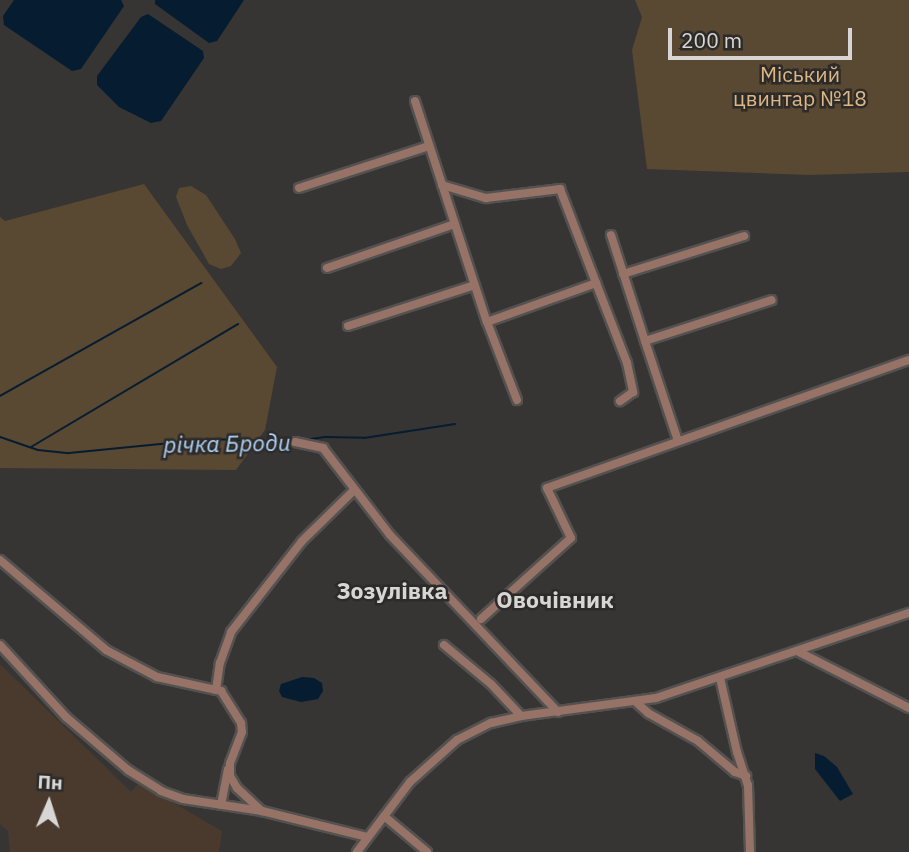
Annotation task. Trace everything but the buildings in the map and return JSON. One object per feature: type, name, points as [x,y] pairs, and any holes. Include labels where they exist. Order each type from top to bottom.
[{"type":"street","points":[[415,101],[487,322],[517,400]]},
{"type":"street","points":[[299,188],[429,146]]},
{"type":"street","points":[[442,185],[486,198],[561,189],[627,363],[633,392],[620,401]]},
{"type":"street","points":[[327,268],[455,224]]},
{"type":"street","points":[[611,235],[678,441]]},
{"type":"street","points":[[623,274],[744,236]]},
{"type":"street","points":[[487,322],[596,283]]},
{"type":"street","points":[[348,326],[475,285]]},
{"type":"street","points":[[645,341],[772,300]]},
{"type":"street","points":[[481,619],[571,538],[547,488],[909,360]]},
{"type":"street","points":[[295,442],[323,448],[353,491],[428,578],[558,712]]},
{"type":"street","points":[[216,690],[220,663],[231,632],[302,541],[353,491]]},
{"type":"street","points":[[0,561],[106,650],[157,677],[185,686],[216,690],[229,700],[241,723],[240,741],[230,764],[221,805]]},
{"type":"street","points":[[357,852],[410,782],[457,740],[491,723],[521,716],[637,703],[799,652],[909,613]]},
{"type":"street","points":[[0,645],[66,717],[141,779],[183,799],[262,811],[367,837]]},
{"type":"street","points":[[444,645],[491,684],[521,716]]},
{"type":"street","points":[[799,652],[891,696],[909,708]]},
{"type":"street","points":[[720,678],[737,752],[746,776],[750,852]]},
{"type":"street","points":[[637,703],[648,713],[698,740],[734,772],[746,776]]},
{"type":"street","points":[[230,764],[230,776],[237,788],[262,811]]},
{"type":"street","points":[[384,816],[427,852]]},
{"type":"shaded area","points":[[0,664],[131,792],[139,783],[222,831],[219,852],[10,852],[8,831],[0,824]]},
{"type":"green space","name":"Міський цвинтар №18","points":[[635,0],[909,0],[909,172],[810,175],[647,169],[632,50],[642,17]]},
{"type":"green space","points":[[144,184],[277,367],[265,430],[236,470],[0,468],[0,217],[5,221]]},
{"type":"green space","points":[[191,186],[206,195],[235,239],[241,253],[231,266],[221,269],[209,264],[187,225],[176,197],[179,188]]},
{"type":"water","points":[[14,0],[121,0],[124,6],[81,69],[72,71],[4,25],[3,16]]},
{"type":"water","points":[[155,0],[244,0],[217,41],[209,43],[155,4]]},
{"type":"water","points":[[148,14],[203,51],[204,58],[161,121],[151,123],[119,107],[97,85],[97,76],[141,17]]},
{"type":"water","points":[[302,677],[314,678],[322,683],[323,691],[318,699],[301,702],[282,697],[279,691],[281,684]]},
{"type":"water","points":[[815,753],[824,756],[837,767],[853,794],[840,801],[815,769]]},
{"type":"waterway","points":[[0,396],[201,283]]},
{"type":"waterway","points":[[31,447],[238,324]]},
{"type":"waterway","name":"річка Броди","points":[[304,440],[325,437],[364,438],[455,424]]},
{"type":"waterway","name":"річка Броди","points":[[0,437],[38,450],[69,453],[211,439],[291,442]]},
{"type":"district","name":"Зозулівка","points":[[392,590]]},
{"type":"district","name":"Овочівник","points":[[555,599]]}]
